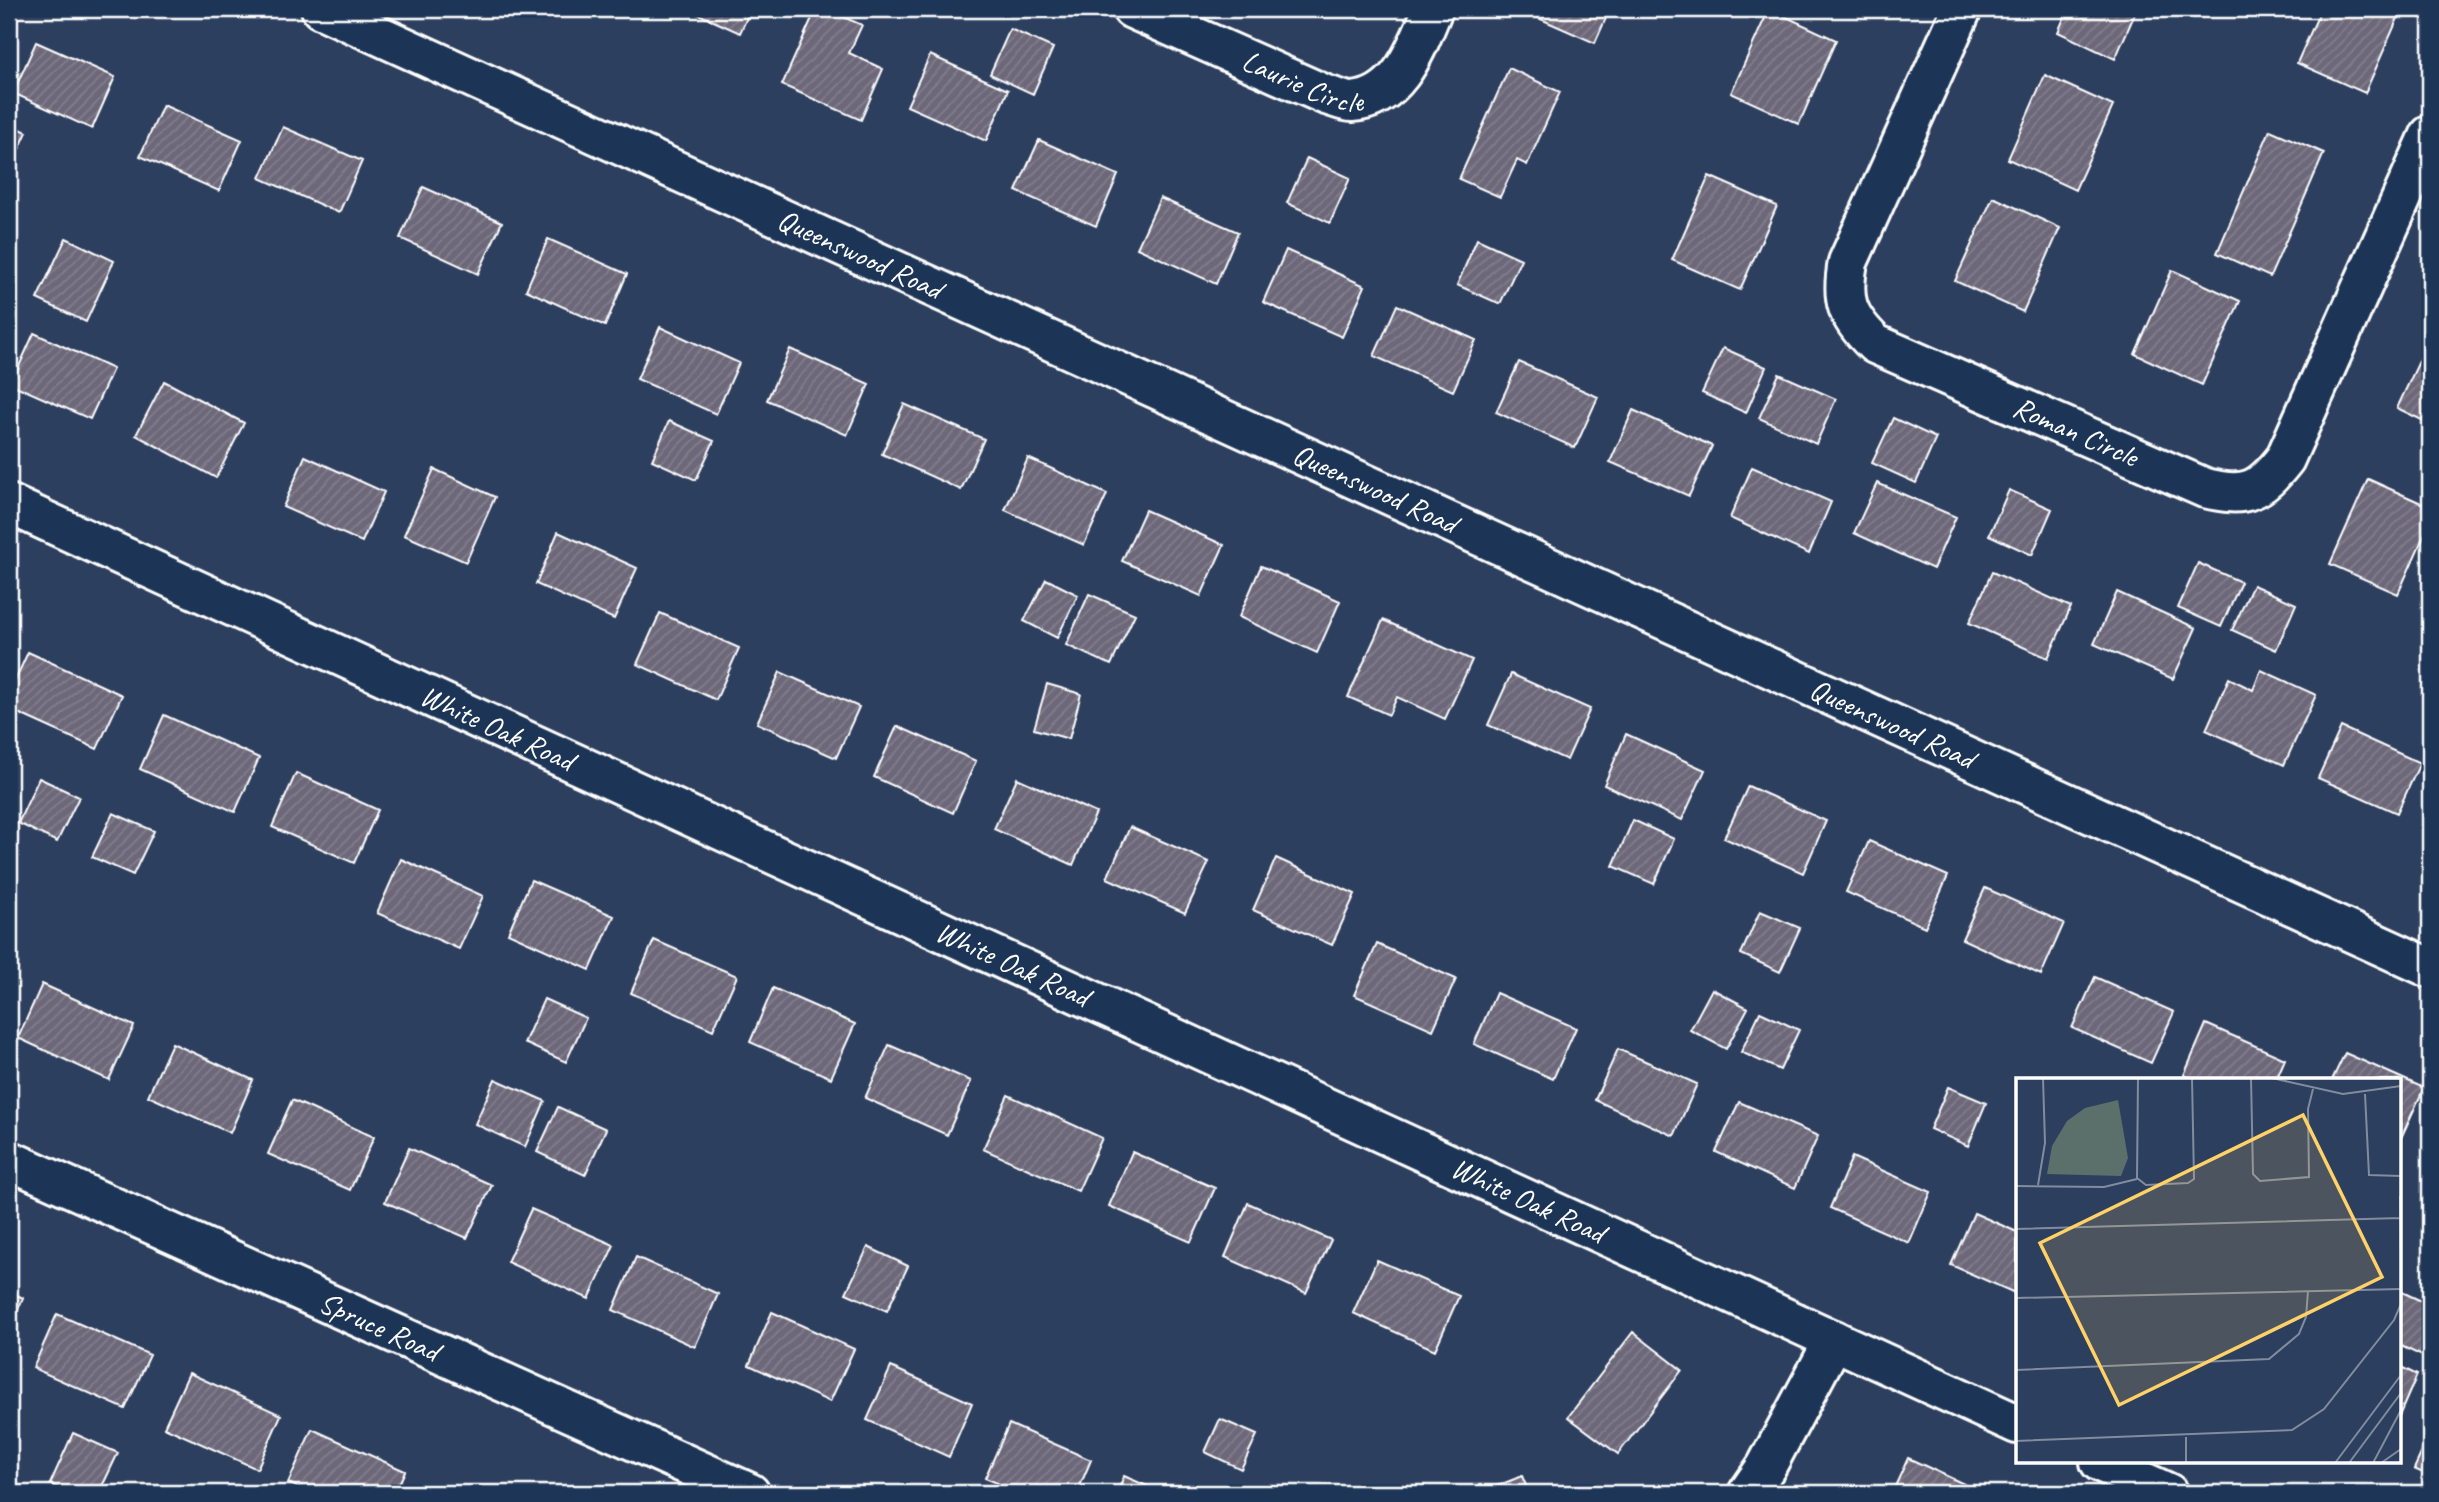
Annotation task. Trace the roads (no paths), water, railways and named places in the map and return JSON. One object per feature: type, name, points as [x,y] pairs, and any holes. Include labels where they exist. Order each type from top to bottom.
[{"type":"street","name":"Queenswood Road","points":[[321,9],[2430,968]]},
{"type":"street","name":"Laurie Circle","points":[[1132,9],[1326,95],[1350,102],[1370,98],[1392,85],[1408,64],[1433,9]]},
{"type":"street","name":"Roman Circle","points":[[1962,9],[1848,262],[1844,289],[1849,309],[1858,327],[1875,344],[2205,488],[2231,494],[2257,488],[2271,477],[2285,459],[2430,135]]},
{"type":"street","name":"White Oak Road","points":[[9,504],[2016,1424]]},
{"type":"street","name":"Spruce Road","points":[[9,1160],[750,1493]]},
{"type":"street","points":[[1748,1493],[1766,1467],[1835,1340]]},
{"type":"street","points":[[2104,1464],[2168,1493]]}]
